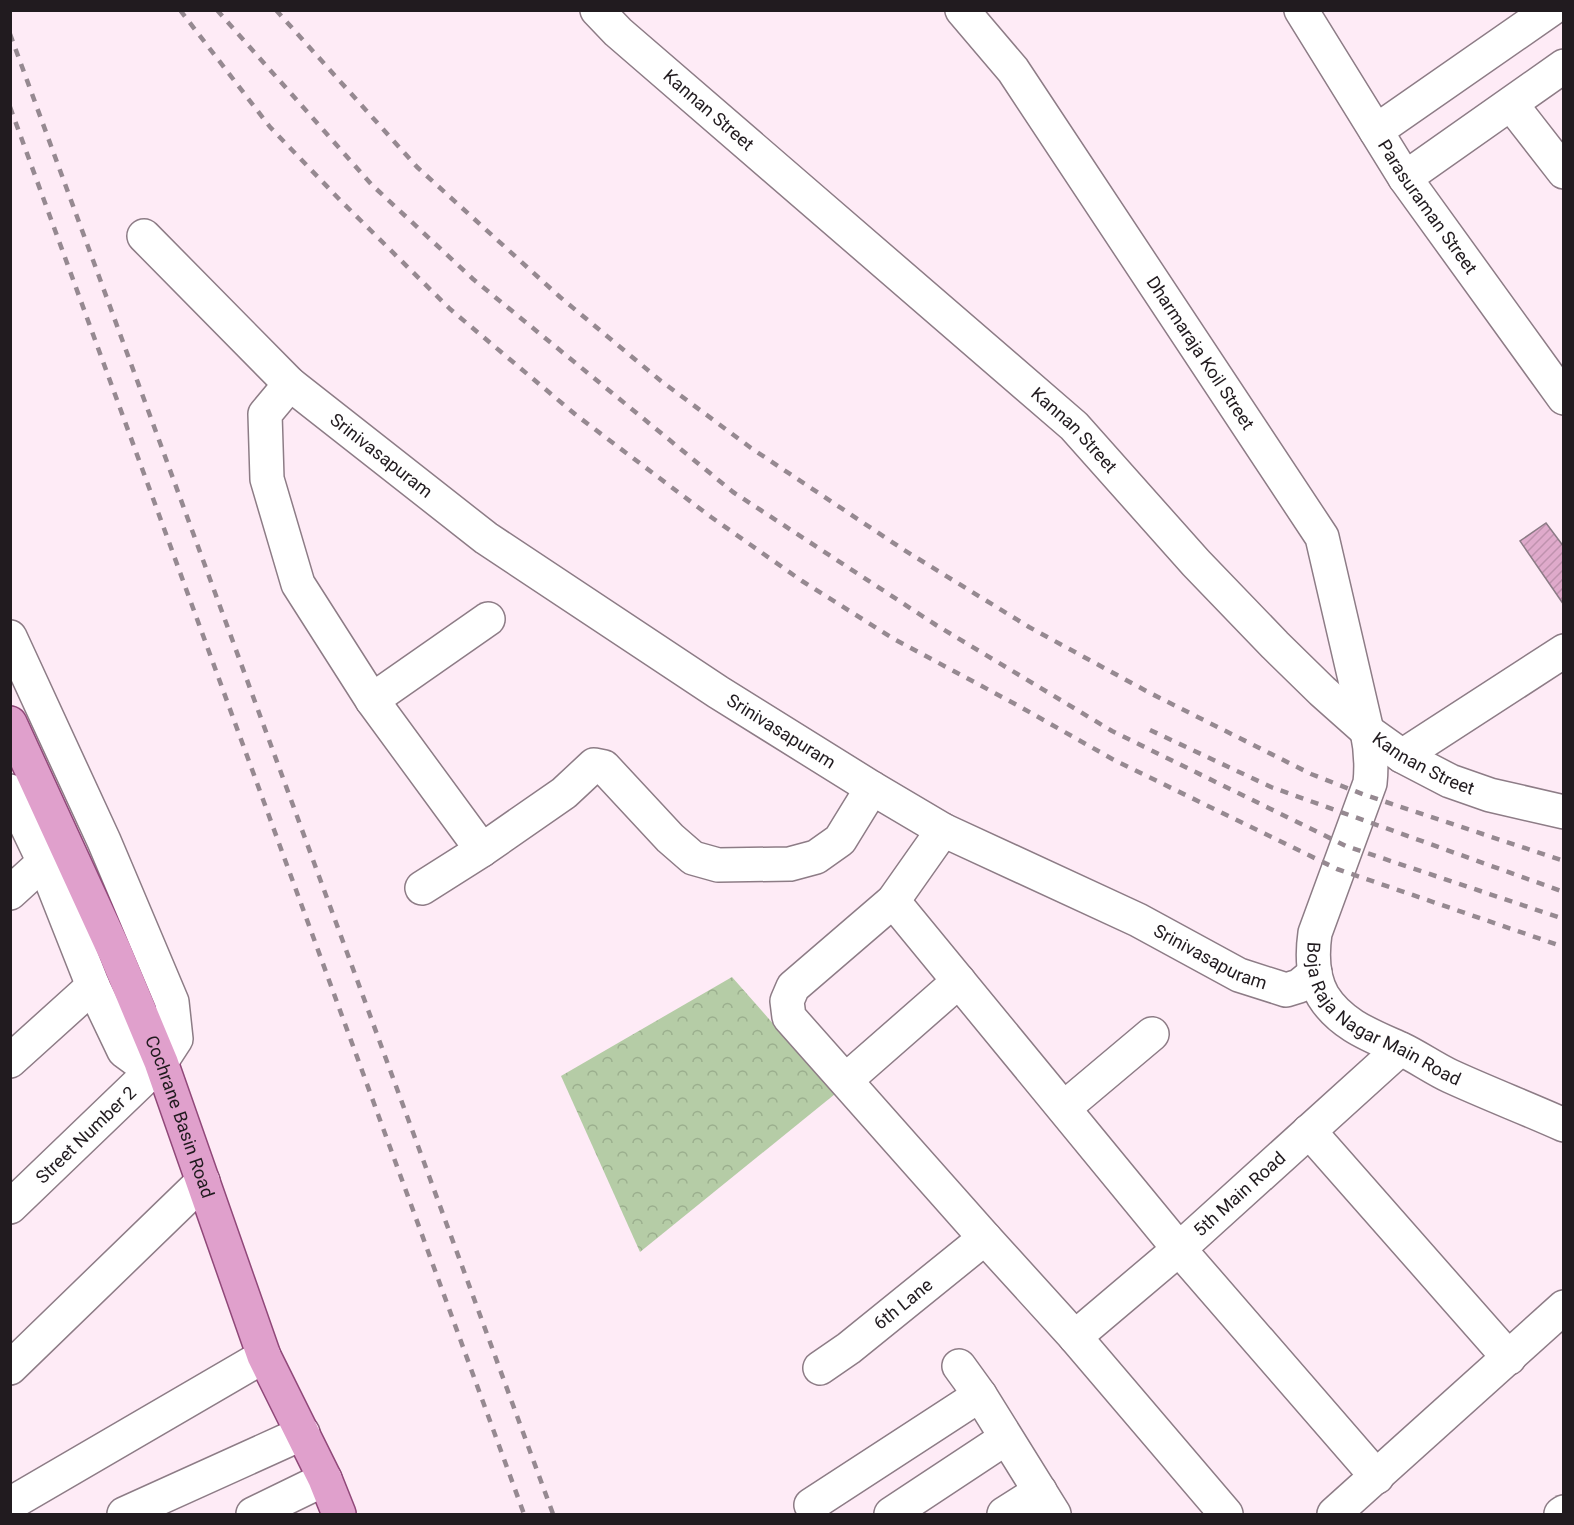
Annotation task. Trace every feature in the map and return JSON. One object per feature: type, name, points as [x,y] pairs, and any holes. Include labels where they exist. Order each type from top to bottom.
[{"type":"main road","name":"Cochrane Basin Road","points":[[10,723],[115,952],[161,1062],[264,1356],[325,1479],[339,1515]]},
{"type":"street","name":"Dharmaraja Koil Street","points":[[962,10],[1013,70],[1322,537],[1367,730]]},
{"type":"street","name":"Parasuraman Street","points":[[1301,10],[1405,178],[1563,398]]},
{"type":"street","points":[[1376,131],[1550,10]]},
{"type":"street","name":"Kannan Street","points":[[617,18],[1074,426],[1235,604],[1322,691],[1367,730],[1402,756],[1426,770],[1464,786],[1490,795],[1563,812]]},
{"type":"street","points":[[1405,178],[1563,66]]},
{"type":"street","points":[[1511,104],[1563,172]]},
{"type":"street","name":"Srinivasapuram","points":[[144,237],[290,384],[486,538],[718,692],[943,830],[1138,920],[1239,975],[1286,990],[1299,986],[1315,973]]},
{"type":"street","points":[[290,384],[265,414],[267,479],[298,584],[372,700],[482,850]]},
{"type":"street","points":[[372,700],[488,619]]},
{"type":"street","name":"Street Number 2","points":[[10,637],[104,842],[172,1002],[176,1039],[161,1062],[10,1207]]},
{"type":"street","points":[[1402,756],[1563,651]]},
{"type":"street","name":"Boja Raja Nagar Main Road","points":[[1367,730],[1371,749],[1370,783],[1315,933],[1312,954],[1315,973],[1324,996],[1351,1025],[1375,1039],[1400,1049],[1449,1075],[1563,1125]]},
{"type":"street","points":[[422,888],[564,793],[594,765],[604,767],[670,838],[693,858],[718,865],[790,864],[816,857],[840,840],[872,788]]},
{"type":"street","points":[[10,791],[44,862],[93,986],[124,1052],[139,1062],[161,1062]]},
{"type":"street","points":[[943,830],[893,901],[793,987],[787,1001],[789,1017],[1075,1337],[1226,1515]]},
{"type":"street","points":[[10,893],[44,862]]},
{"type":"street","points":[[893,901],[1179,1249],[1377,1477]]},
{"type":"street","points":[[846,1080],[959,981]]},
{"type":"street","points":[[10,1061],[93,986]]},
{"type":"street","points":[[1064,1108],[1152,1034]]},
{"type":"street","name":"5th Main Road","points":[[1075,1337],[1179,1249],[1400,1049]]},
{"type":"street","points":[[1309,1131],[1509,1358]]},
{"type":"street","points":[[10,1368],[203,1181]]},
{"type":"street","name":"6th Lane","points":[[820,1368],[849,1348],[985,1238]]},
{"type":"street","points":[[1334,1515],[1563,1307]]},
{"type":"street","points":[[10,1504],[264,1356]]},
{"type":"street","points":[[959,1366],[980,1395],[1047,1503],[1004,1515]]},
{"type":"street","points":[[811,1505],[980,1395]]},
{"type":"street","points":[[124,1515],[303,1433]]},
{"type":"street","points":[[891,1515],[1006,1438]]},
{"type":"street","points":[[253,1515],[325,1479]]},
{"type":"green space","points":[[732,977],[835,1094],[640,1252],[561,1076]]},
{"type":"building","points":[[1546,523],[1564,547],[1564,605],[1520,541]]},
{"type":"railway","points":[[180,10],[270,127],[450,309],[576,415],[711,517],[802,581],[894,639],[1114,760],[1337,869],[1564,947]]},
{"type":"railway","points":[[217,10],[372,185],[473,279],[733,492],[936,625],[1112,731],[1346,846],[1564,919]]},
{"type":"railway","points":[[276,10],[417,167],[560,297],[661,381],[751,448],[904,550],[1029,627],[1150,693],[1311,774],[1365,795],[1564,861]]},
{"type":"railway","points":[[10,34],[553,1514]]},
{"type":"railway","points":[[10,107],[524,1514]]},
{"type":"railway","points":[[1150,730],[1271,787],[1564,892]]}]
